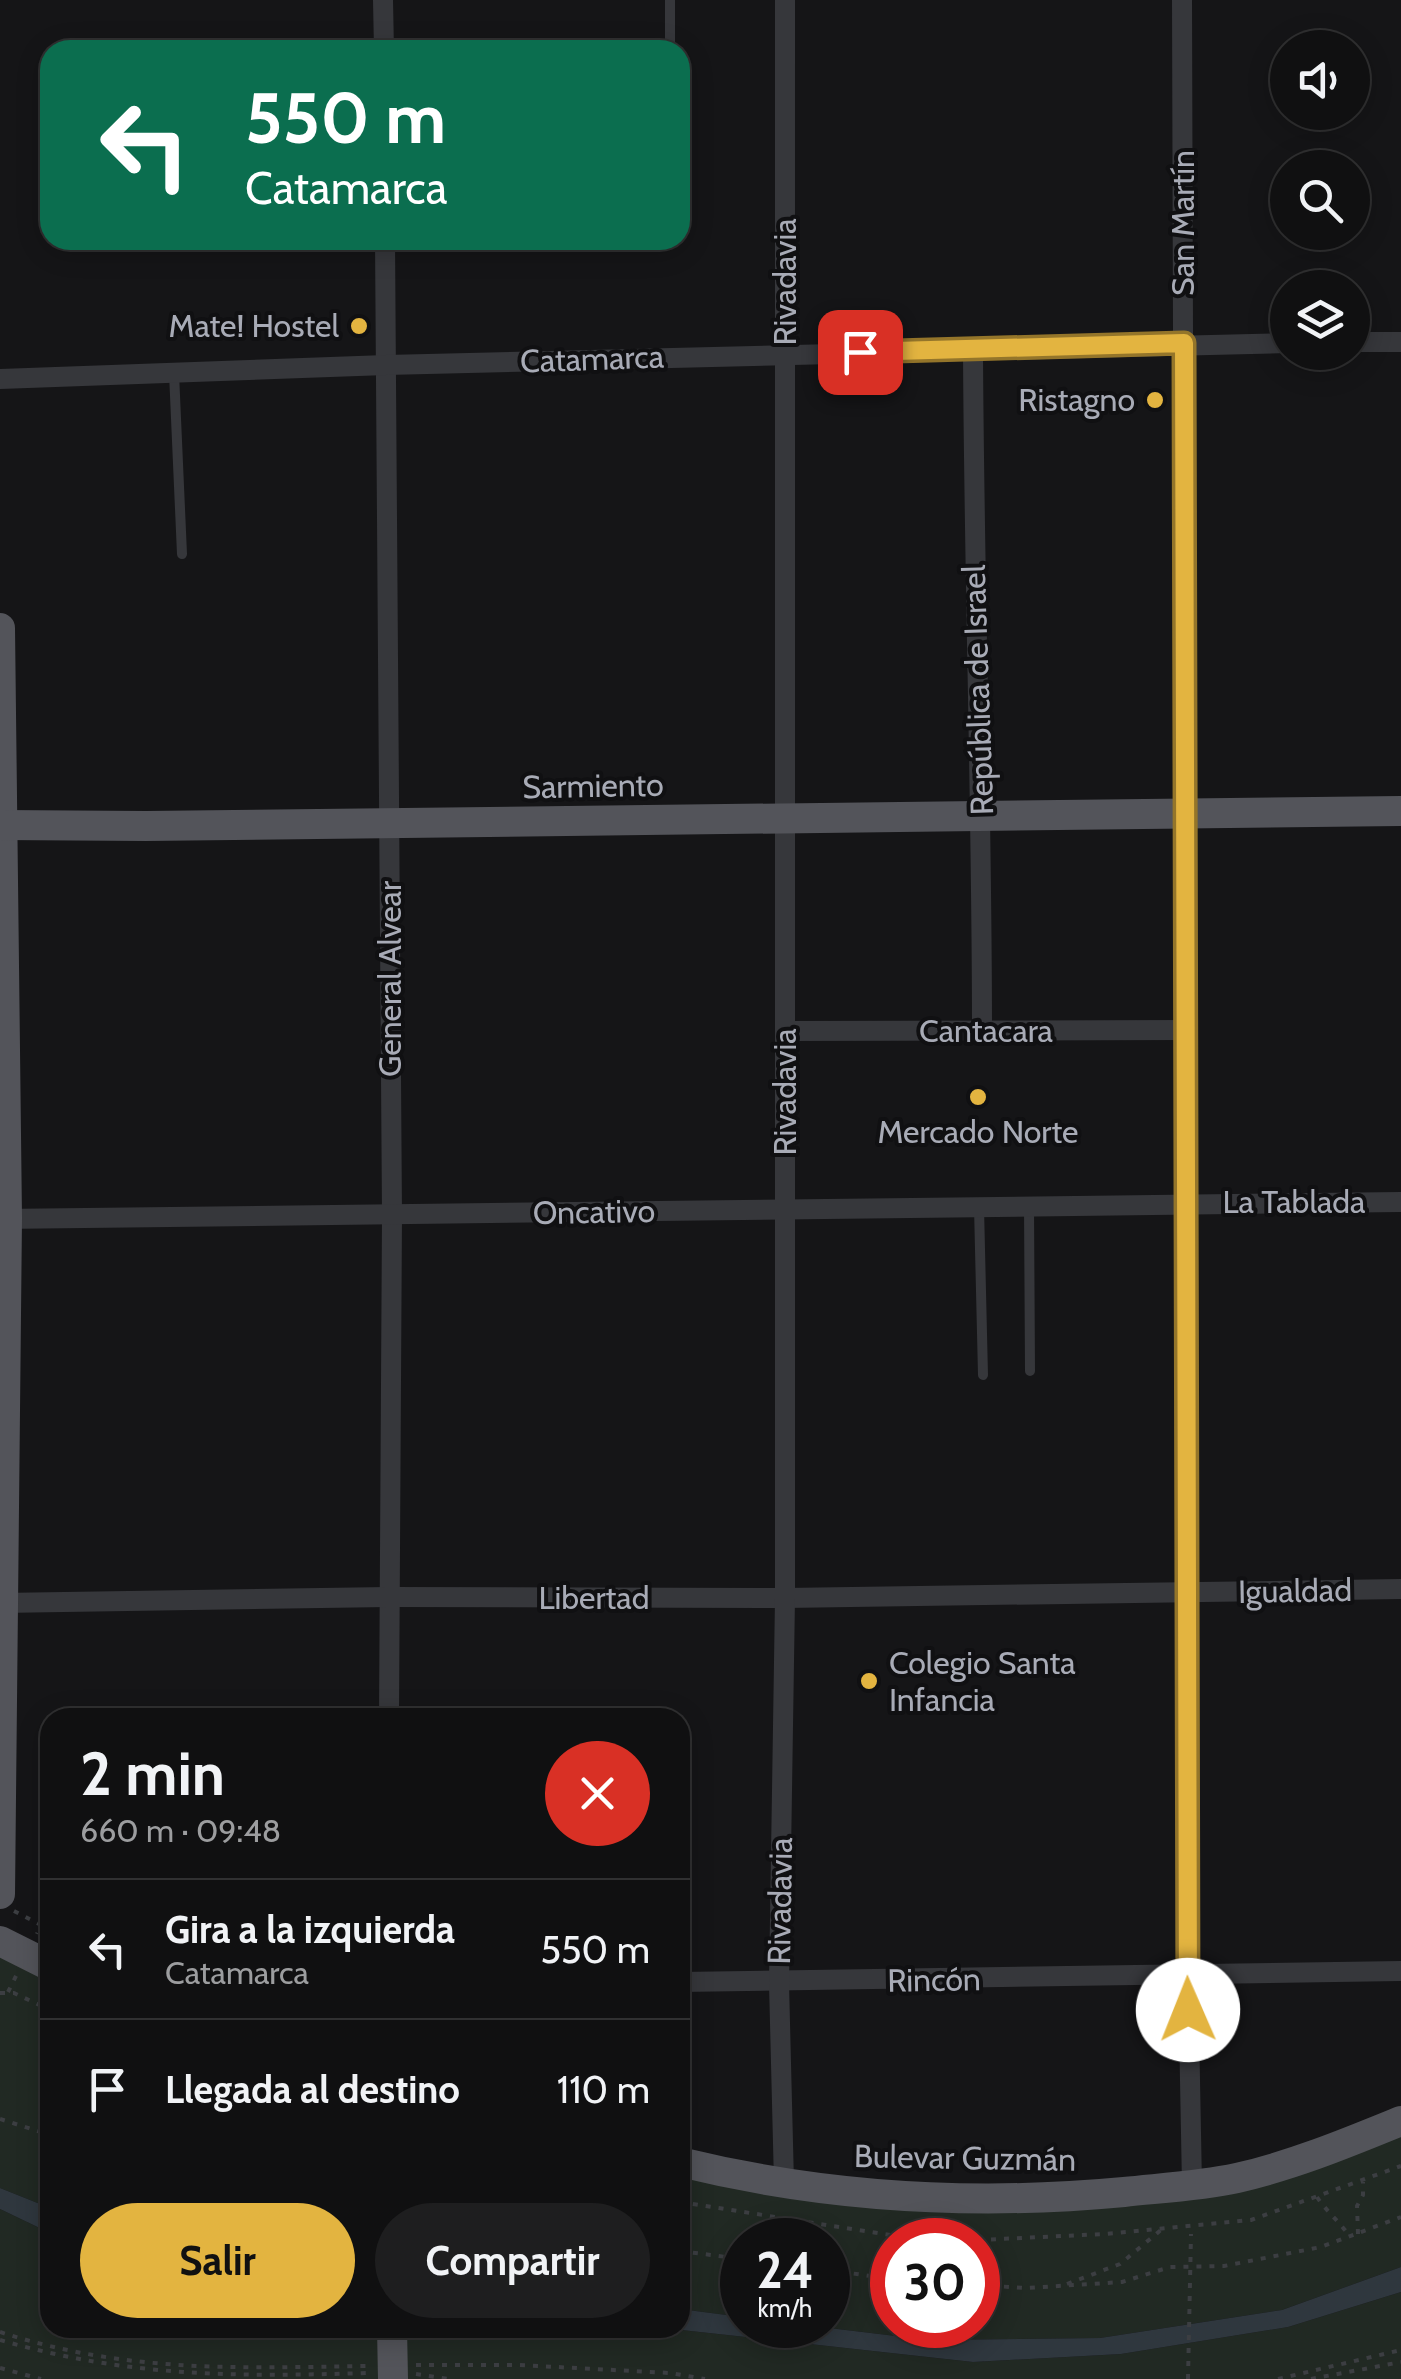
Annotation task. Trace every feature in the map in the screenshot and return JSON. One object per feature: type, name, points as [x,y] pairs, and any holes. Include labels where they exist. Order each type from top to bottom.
[{"type":"main road","points":[[0,628],[4,1218],[0,1894]]},
{"type":"main road","name":"Sarmiento","points":[[1,825],[1401,811]]},
{"type":"main road","points":[[0,1941],[40,1961]]},
{"type":"main road","name":"Bulevar Guzmán","points":[[690,2164],[784,2183],[883,2196],[992,2200],[1192,2185],[1234,2178],[1314,2156],[1401,2120]]},
{"type":"main road","points":[[391,2371],[392,2338]]},
{"type":"street","points":[[383,0],[384,40]]},
{"type":"street","name":"Rivadavia","points":[[784,2183],[779,1982],[785,1598],[785,0]]},
{"type":"street","name":"San Martín","points":[[1182,0],[1188,1975],[1192,2185]]},
{"type":"street","name":"General Alvear","points":[[385,250],[392,1215],[389,1708]]},
{"type":"street","name":"Catamarca","points":[[0,379],[1270,342]]},
{"type":"street","points":[[1370,342],[1401,342]]},
{"type":"street","name":"República de Israel","points":[[973,349],[982,1031]]},
{"type":"street","name":"Cantacara","points":[[785,1031],[1187,1030]]},
{"type":"street","name":"La Tablada","points":[[1187,1203],[1401,1202]]},
{"type":"street","name":"Oncativo","points":[[4,1218],[1187,1203]]},
{"type":"street","name":"Igualdad","points":[[1189,1592],[1401,1589]]},
{"type":"street","name":"Libertad","points":[[2,1603],[1189,1592]]},
{"type":"street","name":"Rincón","points":[[690,1982],[1401,1971]]},
{"type":"lane","points":[[670,0],[670,40]]},
{"type":"lane","points":[[174,372],[182,554]]},
{"type":"lane","points":[[1029,1205],[1030,1371]]},
{"type":"lane","points":[[979,1206],[983,1375]]},
{"type":"path","points":[[0,1993],[14,1992],[40,2005]]},
{"type":"path","points":[[0,2119],[40,2132]]},
{"type":"path","points":[[1000,2239],[1251,2220],[1401,2166]]},
{"type":"path","points":[[1358,2234],[1357,2206],[1363,2195],[1363,2182]]},
{"type":"path","points":[[1317,2197],[1335,2214],[1350,2237]]},
{"type":"path","points":[[690,2204],[870,2232]]},
{"type":"path","points":[[1000,2285],[1122,2282],[1170,2267],[1240,2263],[1304,2251],[1401,2216]]},
{"type":"path","points":[[1062,2286],[1120,2264],[1162,2229]]},
{"type":"path","points":[[1188,2379],[1190,2234]]},
{"type":"path","points":[[690,2251],[720,2256]]},
{"type":"path","points":[[0,2332],[94,2358],[150,2365],[391,2371],[449,2379]]},
{"type":"path","points":[[0,2340],[84,2361],[168,2373],[391,2371],[518,2365],[670,2373],[706,2379]]},
{"type":"path","points":[[1278,2379],[1401,2350]]},
{"type":"path","points":[[1311,2379],[1401,2362]]},
{"type":"path","points":[[0,2368],[41,2379]]},
{"type":"shaded area","points":[[0,1941],[40,1961],[40,2204],[0,2188]]},
{"type":"shaded area","points":[[1401,2121],[1401,2267],[1282,2310],[1100,2338],[1000,2339],[1000,2218],[870,2218],[870,2333],[850,2331],[850,2218],[720,2218],[720,2314],[690,2310],[690,2164],[784,2183],[1192,2185]]},
{"type":"shaded area","points":[[0,2188],[40,2204],[40,2228],[0,2209]]},
{"type":"shaded area","points":[[0,2209],[40,2228],[40,2338],[690,2338],[690,2331],[720,2334],[720,2348],[845,2348],[973,2362],[1121,2354],[1288,2327],[1401,2292],[1401,2379],[0,2379]]},
{"type":"shaded area","points":[[1401,2267],[1401,2292],[1288,2327],[1121,2354],[973,2362],[845,2348],[850,2348],[850,2331],[870,2333],[870,2348],[1000,2348],[1000,2339],[1100,2338],[1282,2310]]},
{"type":"shaded area","points":[[690,2310],[720,2314],[720,2334],[690,2331]]},
{"type":"place","name":"Mate! Hostel","points":[[359,326]]},
{"type":"place","name":"Ristagno","points":[[1155,400]]},
{"type":"place","name":"Mercado Norte","points":[[978,1097]]},
{"type":"place","name":"Colegio Santa Infancia","points":[[869,1681]]},
{"type":"route","points":[[860,352],[1184,343],[1188,2010]]}]
